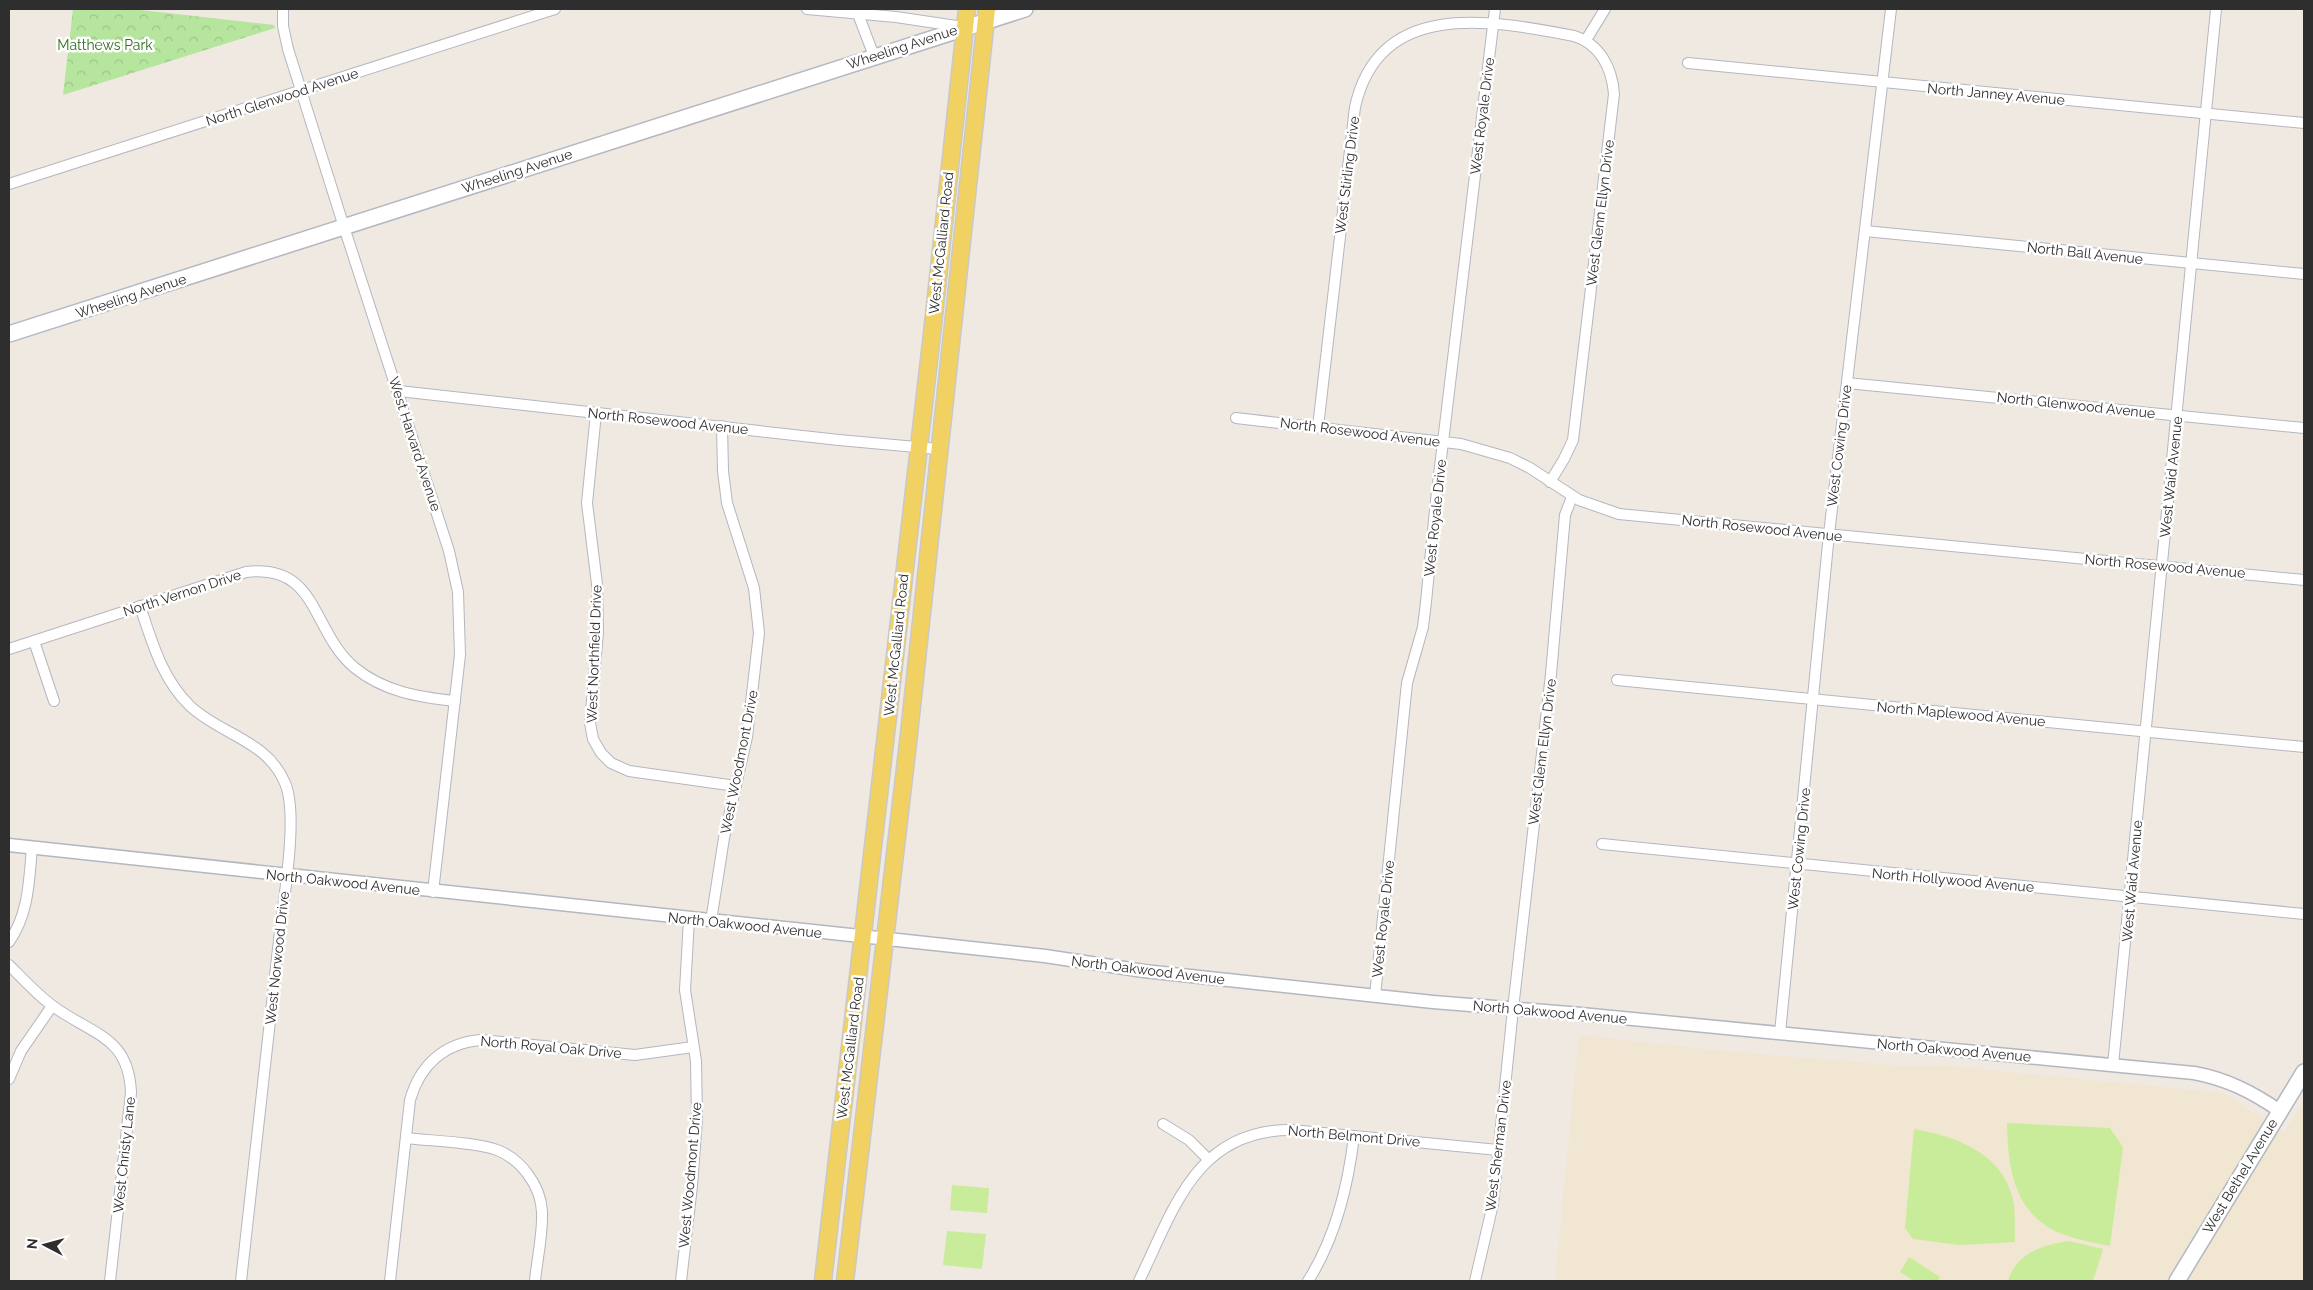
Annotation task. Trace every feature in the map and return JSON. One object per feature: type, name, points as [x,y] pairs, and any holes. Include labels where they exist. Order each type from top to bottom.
[{"type":"main road","name":"West McGalliard Road","points":[[823,1281],[864,936],[967,9]]},
{"type":"main road","name":"Wheeling Avenue","points":[[9,334],[964,27],[986,15],[1025,9]]},
{"type":"main road","name":"West McGalliard Road","points":[[845,1281],[908,743],[986,15]]},
{"type":"main road","name":"West Bethel Avenue","points":[[2177,1281],[2304,1072]]},
{"type":"street","name":"West Harvard Avenue","points":[[282,9],[285,36],[344,227],[399,391],[449,551],[456,583],[460,620],[455,701],[433,892]]},
{"type":"street","name":"North Glenwood Avenue","points":[[9,184],[555,9]]},
{"type":"street","points":[[807,9],[964,27]]},
{"type":"street","name":"West Royale Drive","points":[[1375,996],[1407,682],[1423,627],[1442,442],[1495,9]]},
{"type":"street","points":[[1494,21],[1586,40],[1605,9]]},
{"type":"street","name":"West Cowing Drive","points":[[1780,1034],[1829,534],[1890,9]]},
{"type":"street","name":"West Waid Avenue","points":[[2114,1066],[2216,9]]},
{"type":"street","points":[[858,14],[874,56]]},
{"type":"street","name":"West Stirling Drive","points":[[1318,427],[1355,106],[1362,80],[1371,63],[1387,44],[1411,28],[1440,18],[1470,17],[1494,21]]},
{"type":"street","name":"West Glenn Ellyn Drive","points":[[1550,482],[1573,440],[1613,104],[1613,84],[1608,67],[1601,55],[1586,40]]},
{"type":"street","name":"North Janney Avenue","points":[[1688,63],[2304,123]]},
{"type":"street","name":"North Ball Avenue","points":[[1865,232],[2304,274]]},
{"type":"street","name":"North Glenwood Avenue","points":[[1847,383],[2304,428]]},
{"type":"street","name":"North Rosewood Avenue","points":[[399,391],[938,449]]},
{"type":"street","name":"West Northfield Drive","points":[[596,413],[587,503],[598,592],[598,632],[590,724],[593,738],[601,752],[611,762],[629,771],[736,786]]},
{"type":"street","name":"North Rosewood Avenue","points":[[1236,418],[1461,444],[1510,458],[1572,497],[1619,514],[2304,580]]},
{"type":"street","name":"West Woodmont Drive","points":[[711,921],[723,846],[747,737],[758,633],[754,588],[727,503],[723,471],[722,426]]},
{"type":"street","name":"West Glenn Ellyn Drive","points":[[1512,1009],[1551,674],[1565,515],[1572,497]]},
{"type":"street","name":"North Vernon Drive","points":[[9,649],[246,572],[277,573],[304,590],[337,649],[353,667],[367,677],[401,693],[455,701]]},
{"type":"street","name":"West Norwood Drive","points":[[140,606],[163,669],[183,699],[201,715],[264,753],[280,772],[291,804],[286,875],[241,1281]]},
{"type":"street","points":[[34,641],[54,701]]},
{"type":"street","name":"North Maplewood Avenue","points":[[1617,680],[2304,747]]},
{"type":"street","name":"North Oakwood Avenue","points":[[9,844],[433,892],[884,938],[1045,956],[1144,971],[1375,996],[2194,1073],[2228,1080],[2280,1110]]},
{"type":"street","name":"North Hollywood Avenue","points":[[1602,844],[1797,865],[2304,914]]},
{"type":"street","points":[[9,942],[24,914],[28,895],[32,847]]},
{"type":"street","name":"West Woodmont Drive","points":[[680,1281],[692,1186],[697,1119],[694,1047],[685,990],[689,919]]},
{"type":"street","name":"West Christy Lane","points":[[9,965],[52,1006],[106,1037],[120,1052],[129,1072],[131,1092],[110,1281]]},
{"type":"street","points":[[9,1079],[21,1051],[52,1006]]},
{"type":"street","name":"West Sherman Drive","points":[[1475,1281],[1493,1204],[1512,1009]]},
{"type":"street","name":"North Royal Oak Drive","points":[[390,1281],[410,1100],[414,1084],[429,1062],[438,1055],[471,1040],[491,1040],[634,1055],[694,1047]]},
{"type":"street","points":[[1164,1124],[1189,1140],[1208,1159]]},
{"type":"street","name":"North Belmont Drive","points":[[1139,1281],[1188,1183],[1208,1159],[1234,1142],[1269,1130],[1292,1130],[1498,1150]]},
{"type":"street","points":[[1308,1281],[1323,1254],[1340,1210],[1348,1180],[1354,1136]]},
{"type":"street","points":[[406,1138],[490,1147],[506,1155],[527,1173],[538,1193],[542,1211],[535,1281]]},
{"type":"shaded area","points":[[1579,1035],[1724,1051],[1915,1067],[1937,1065],[2223,1093],[2284,1133],[2304,1100],[2304,1281],[1555,1281]]},
{"type":"green space","name":"Matthews Park","points":[[73,9],[132,9],[274,25],[275,28],[63,95]]},
{"type":"green space","points":[[2007,1123],[2110,1128],[2123,1147],[2110,1246],[2081,1240],[2048,1227],[2024,1204],[2012,1174]]},
{"type":"green space","points":[[1914,1129],[1945,1136],[1961,1142],[1988,1159],[1999,1170],[2008,1184],[2013,1200],[2015,1242],[1959,1245],[1913,1239],[1905,1228]]},
{"type":"green space","points":[[952,1185],[989,1188],[987,1213],[950,1210]]},
{"type":"green space","points":[[947,1231],[986,1234],[982,1269],[943,1265]]},
{"type":"green space","points":[[2069,1241],[2103,1249],[2093,1281],[2008,1281],[2012,1271],[2024,1257],[2040,1248]]},
{"type":"green space","points":[[1909,1257],[1940,1277],[1938,1281],[1914,1281],[1900,1272]]}]
